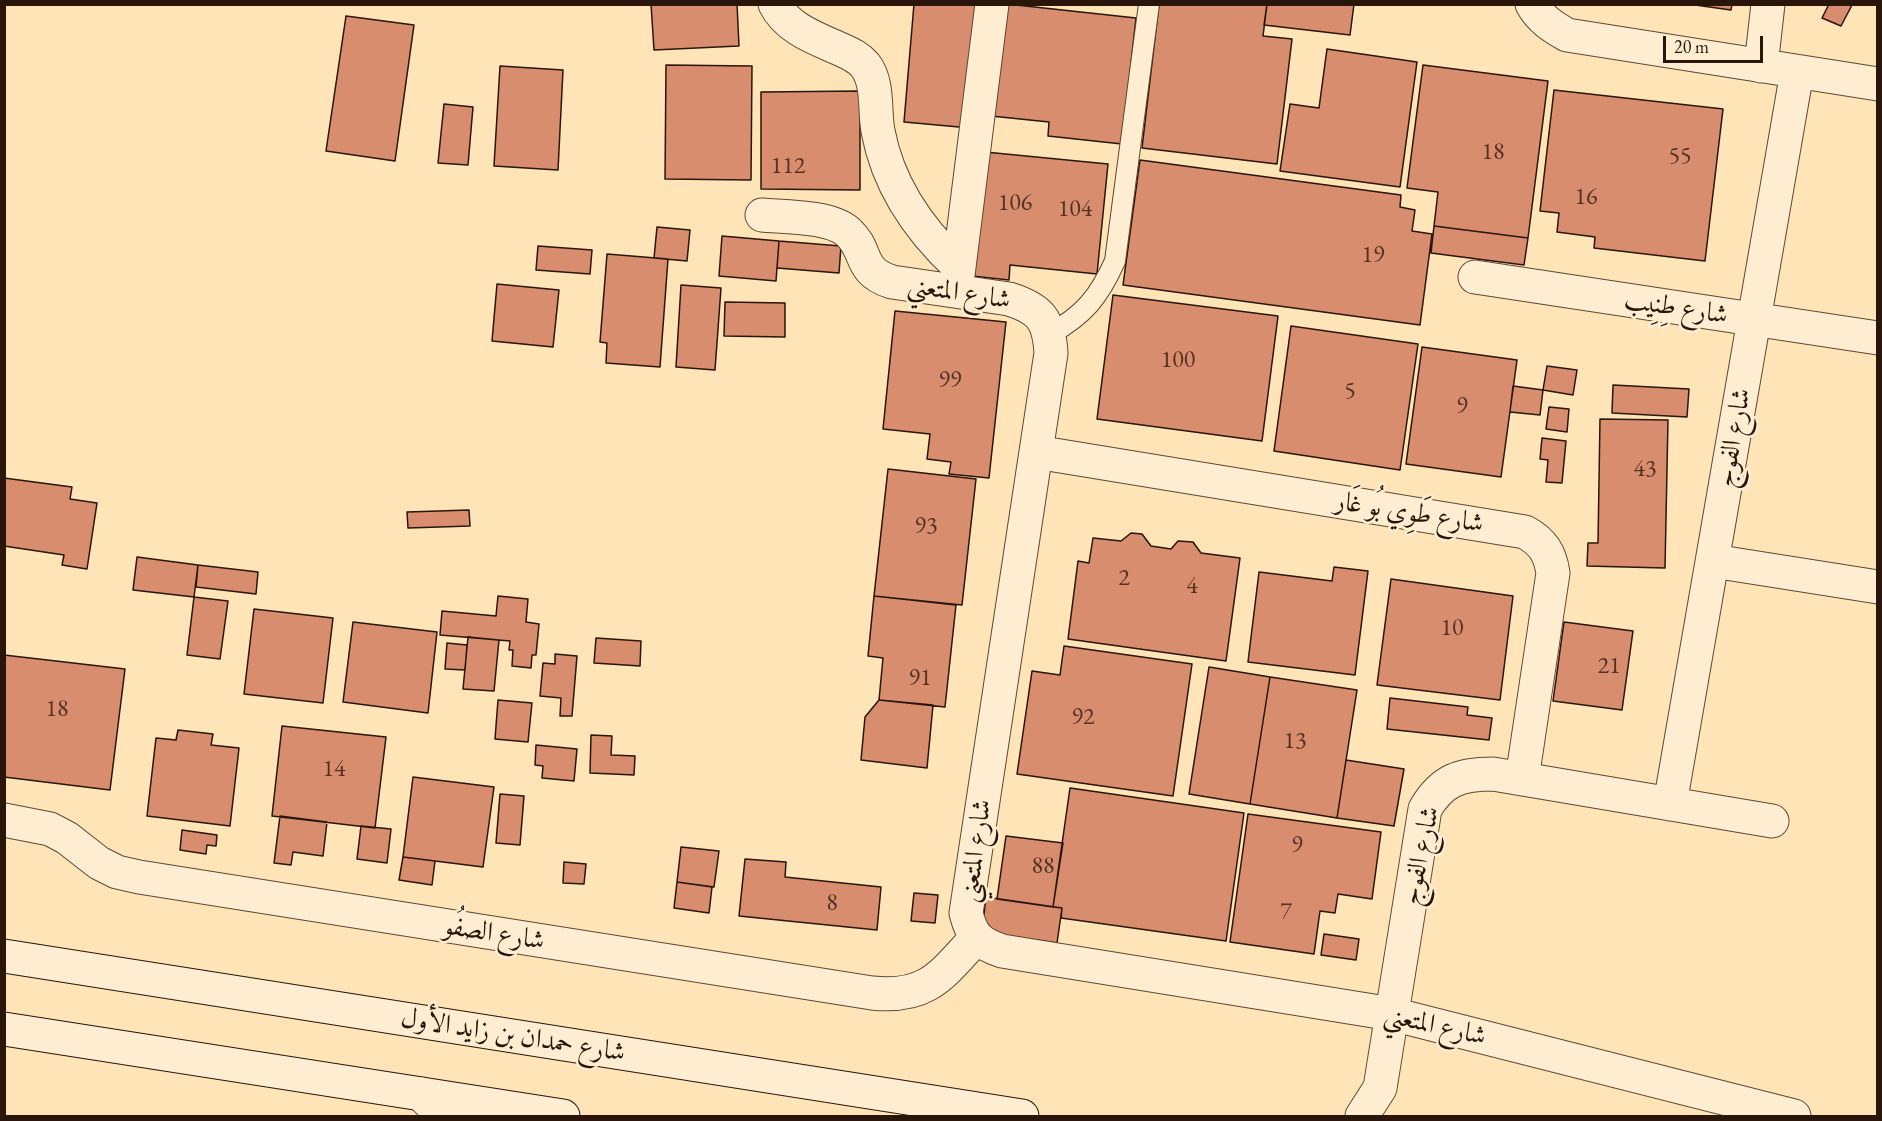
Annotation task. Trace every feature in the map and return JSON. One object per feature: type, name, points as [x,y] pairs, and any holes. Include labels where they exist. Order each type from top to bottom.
[{"type":"street","points":[[775,4],[786,20],[798,29],[854,55],[864,64],[874,87],[882,150],[893,180],[908,209],[940,250],[957,279]]},
{"type":"street","points":[[957,279],[992,4]]},
{"type":"street","points":[[1532,4],[1550,26],[1567,35],[1878,84]]},
{"type":"street","points":[[1761,66],[1768,4]]},
{"type":"street","name":"شارع الفوج","points":[[1670,804],[1797,72]]},
{"type":"street","name":"شارع المتعني","points":[[762,215],[825,221],[837,225],[848,231],[856,241],[865,264],[881,279],[892,282],[957,279],[1028,305],[1042,318],[1050,334],[1051,353],[966,913],[969,927],[976,938],[986,946],[1002,951],[1392,1014],[1794,1116]]},
{"type":"street","name":"شارع طِنِيب","points":[[1475,277],[1878,338]]},
{"type":"street","name":"شارع طَوِي بُو غَار","points":[[1036,452],[1525,532],[1536,538],[1545,547],[1551,559],[1553,573],[1522,779]]},
{"type":"street","points":[[1713,561],[1878,586]]},
{"type":"street","name":"شارع الفوج","points":[[1362,1116],[1369,1108],[1385,1102],[1392,1014],[1425,809],[1434,793],[1450,781],[1473,774],[1493,774],[1772,821]]},
{"type":"street","name":"شارع الصفُو","points":[[4,820],[50,829],[67,838],[99,863],[117,872],[139,878],[872,993],[891,995],[909,993],[926,986],[941,976],[976,938]]},
{"type":"street","name":"شارع حمدان بن زايد الأول","points":[[4,956],[1022,1116]]},
{"type":"street","points":[[4,1029],[432,1105],[563,1116]]},
{"type":"lane","points":[[1050,334],[1072,321],[1090,304],[1105,284],[1115,261],[1149,4]]},
{"type":"building","points":[[651,4],[737,4],[739,46],[654,50]]},
{"type":"building","points":[[914,4],[981,4],[970,128],[904,122]]},
{"type":"building","points":[[1007,4],[1136,18],[1122,144],[1048,136],[1049,122],[991,116]]},
{"type":"building","points":[[1159,4],[1267,4],[1263,36],[1292,39],[1277,164],[1142,148]]},
{"type":"building","points":[[1267,4],[1354,4],[1350,35],[1264,25]]},
{"type":"building","points":[[1688,4],[1732,4],[1731,10]]},
{"type":"building","points":[[1829,4],[1852,5],[1841,26],[1822,18]]},
{"type":"building","points":[[346,16],[414,25],[395,161],[326,151]]},
{"type":"building","points":[[1327,49],[1417,62],[1400,187],[1280,171],[1290,104],[1319,108]]},
{"type":"building","points":[[666,65],[752,66],[751,180],[665,179]]},
{"type":"building","points":[[1423,65],[1548,81],[1528,238],[1434,226],[1438,192],[1407,188]]},
{"type":"building","points":[[500,66],[563,70],[558,170],[494,166]]},
{"type":"building","points":[[1554,90],[1723,109],[1705,261],[1594,248],[1595,237],[1557,232],[1559,213],[1540,211]]},
{"type":"building","points":[[860,91],[860,190],[761,189],[761,92]]},
{"type":"building","points":[[444,104],[473,107],[468,165],[438,163]]},
{"type":"building","points":[[975,151],[1108,164],[1097,274],[1010,265],[1009,280],[963,275]]},
{"type":"building","points":[[1140,160],[1401,195],[1400,207],[1415,210],[1412,231],[1432,234],[1420,325],[1123,285]]},
{"type":"building","points":[[1434,226],[1528,238],[1524,265],[1431,253]]},
{"type":"building","points":[[657,227],[690,230],[687,261],[654,258]]},
{"type":"building","points":[[722,236],[779,241],[776,281],[719,276]]},
{"type":"building","points":[[779,241],[841,246],[839,273],[777,268]]},
{"type":"building","points":[[538,246],[592,250],[590,274],[536,270]]},
{"type":"building","points":[[607,254],[668,259],[660,367],[606,363],[607,343],[600,342]]},
{"type":"building","points":[[497,284],[559,290],[553,347],[492,341]]},
{"type":"building","points":[[681,285],[721,288],[715,370],[676,367]]},
{"type":"building","points":[[1113,295],[1278,316],[1262,441],[1097,419]]},
{"type":"building","points":[[725,302],[785,303],[785,337],[724,336]]},
{"type":"building","points":[[895,311],[1006,322],[989,478],[949,474],[951,462],[927,459],[930,434],[883,429]]},
{"type":"building","points":[[1291,326],[1418,344],[1400,470],[1274,451]]},
{"type":"building","points":[[1422,347],[1517,360],[1501,477],[1406,464]]},
{"type":"building","points":[[1547,366],[1577,370],[1573,395],[1543,390]]},
{"type":"building","points":[[1613,385],[1689,389],[1687,417],[1612,413]]},
{"type":"building","points":[[1513,386],[1543,390],[1540,415],[1510,412]]},
{"type":"building","points":[[1549,407],[1569,409],[1567,432],[1546,429]]},
{"type":"building","points":[[1600,419],[1668,420],[1665,568],[1587,566],[1588,543],[1598,543]]},
{"type":"building","points":[[1542,438],[1566,441],[1562,483],[1546,482],[1548,460],[1540,459]]},
{"type":"building","points":[[888,469],[976,479],[962,605],[874,596]]},
{"type":"building","points":[[4,478],[72,487],[70,499],[97,503],[87,569],[62,565],[64,555],[4,546]]},
{"type":"building","points":[[469,510],[470,526],[408,528],[407,512]]},
{"type":"building","points":[[1131,533],[1142,534],[1151,546],[1171,549],[1178,541],[1193,542],[1201,553],[1240,558],[1226,661],[1068,639],[1078,561],[1089,563],[1093,538],[1121,541]]},
{"type":"building","points":[[137,557],[198,565],[194,597],[133,590]]},
{"type":"building","points":[[198,565],[258,572],[256,594],[196,587]]},
{"type":"building","points":[[1334,567],[1368,571],[1355,675],[1248,662],[1259,572],[1332,581]]},
{"type":"building","points":[[1391,579],[1513,596],[1500,700],[1377,685]]},
{"type":"building","points":[[498,596],[528,599],[526,622],[539,624],[536,655],[532,655],[531,668],[512,666],[513,650],[509,650],[510,641],[440,635],[442,611],[496,616]]},
{"type":"building","points":[[874,596],[956,605],[945,707],[879,700],[883,658],[868,656]]},
{"type":"building","points":[[194,597],[228,601],[220,659],[187,655]]},
{"type":"building","points":[[254,609],[333,618],[323,703],[244,694]]},
{"type":"building","points":[[353,622],[437,632],[428,713],[343,702]]},
{"type":"building","points":[[1564,622],[1633,631],[1622,710],[1553,701]]},
{"type":"building","points":[[468,637],[499,640],[494,691],[463,689]]},
{"type":"building","points":[[596,638],[641,641],[640,666],[594,663]]},
{"type":"building","points":[[447,643],[467,645],[465,670],[445,669]]},
{"type":"building","points":[[1064,646],[1192,664],[1173,796],[1017,774],[1032,671],[1060,675]]},
{"type":"building","points":[[555,654],[577,656],[572,716],[560,716],[561,698],[540,696],[543,663],[555,664]]},
{"type":"building","points":[[4,655],[125,669],[110,790],[4,777]]},
{"type":"building","points":[[1209,667],[1270,677],[1250,804],[1189,794]]},
{"type":"building","points":[[1270,677],[1357,690],[1337,818],[1250,804]]},
{"type":"building","points":[[1390,698],[1468,707],[1467,715],[1492,718],[1489,740],[1387,729]]},
{"type":"building","points":[[498,700],[532,703],[528,742],[495,739]]},
{"type":"building","points":[[879,700],[933,705],[927,768],[861,760],[865,717]]},
{"type":"building","points":[[282,726],[386,737],[375,828],[272,816]]},
{"type":"building","points":[[178,730],[213,734],[211,745],[239,748],[230,826],[147,816],[156,738],[176,740]]},
{"type":"building","points":[[591,735],[612,736],[611,755],[635,756],[634,775],[590,773]]},
{"type":"building","points":[[536,745],[577,749],[574,781],[542,778],[543,766],[535,765]]},
{"type":"building","points":[[1346,760],[1404,769],[1394,826],[1337,818]]},
{"type":"building","points":[[413,777],[494,787],[483,867],[403,857]]},
{"type":"building","points":[[1070,788],[1244,813],[1226,941],[1061,918],[1062,908],[1053,907]]},
{"type":"building","points":[[500,794],[524,796],[520,845],[496,843]]},
{"type":"building","points":[[1248,814],[1381,832],[1372,899],[1338,894],[1335,913],[1320,911],[1314,954],[1230,942]]},
{"type":"building","points":[[280,816],[327,822],[323,856],[293,852],[291,865],[274,863]]},
{"type":"building","points":[[361,826],[391,829],[387,863],[357,859]]},
{"type":"building","points":[[182,830],[217,835],[216,846],[207,845],[206,854],[180,850]]},
{"type":"building","points":[[1006,836],[1063,843],[1053,907],[997,899]]},
{"type":"building","points":[[681,847],[719,851],[714,887],[677,882]]},
{"type":"building","points":[[403,857],[435,861],[432,885],[399,880]]},
{"type":"building","points":[[745,859],[786,862],[785,877],[881,887],[877,930],[739,916]]},
{"type":"building","points":[[564,862],[586,864],[584,884],[563,883]]},
{"type":"building","points":[[677,882],[712,887],[709,913],[674,908]]},
{"type":"building","points":[[914,893],[938,895],[935,923],[911,921]]},
{"type":"building","points":[[986,897],[1062,908],[1057,943],[982,932]]},
{"type":"building","points":[[1324,934],[1359,939],[1356,960],[1321,955]]}]
